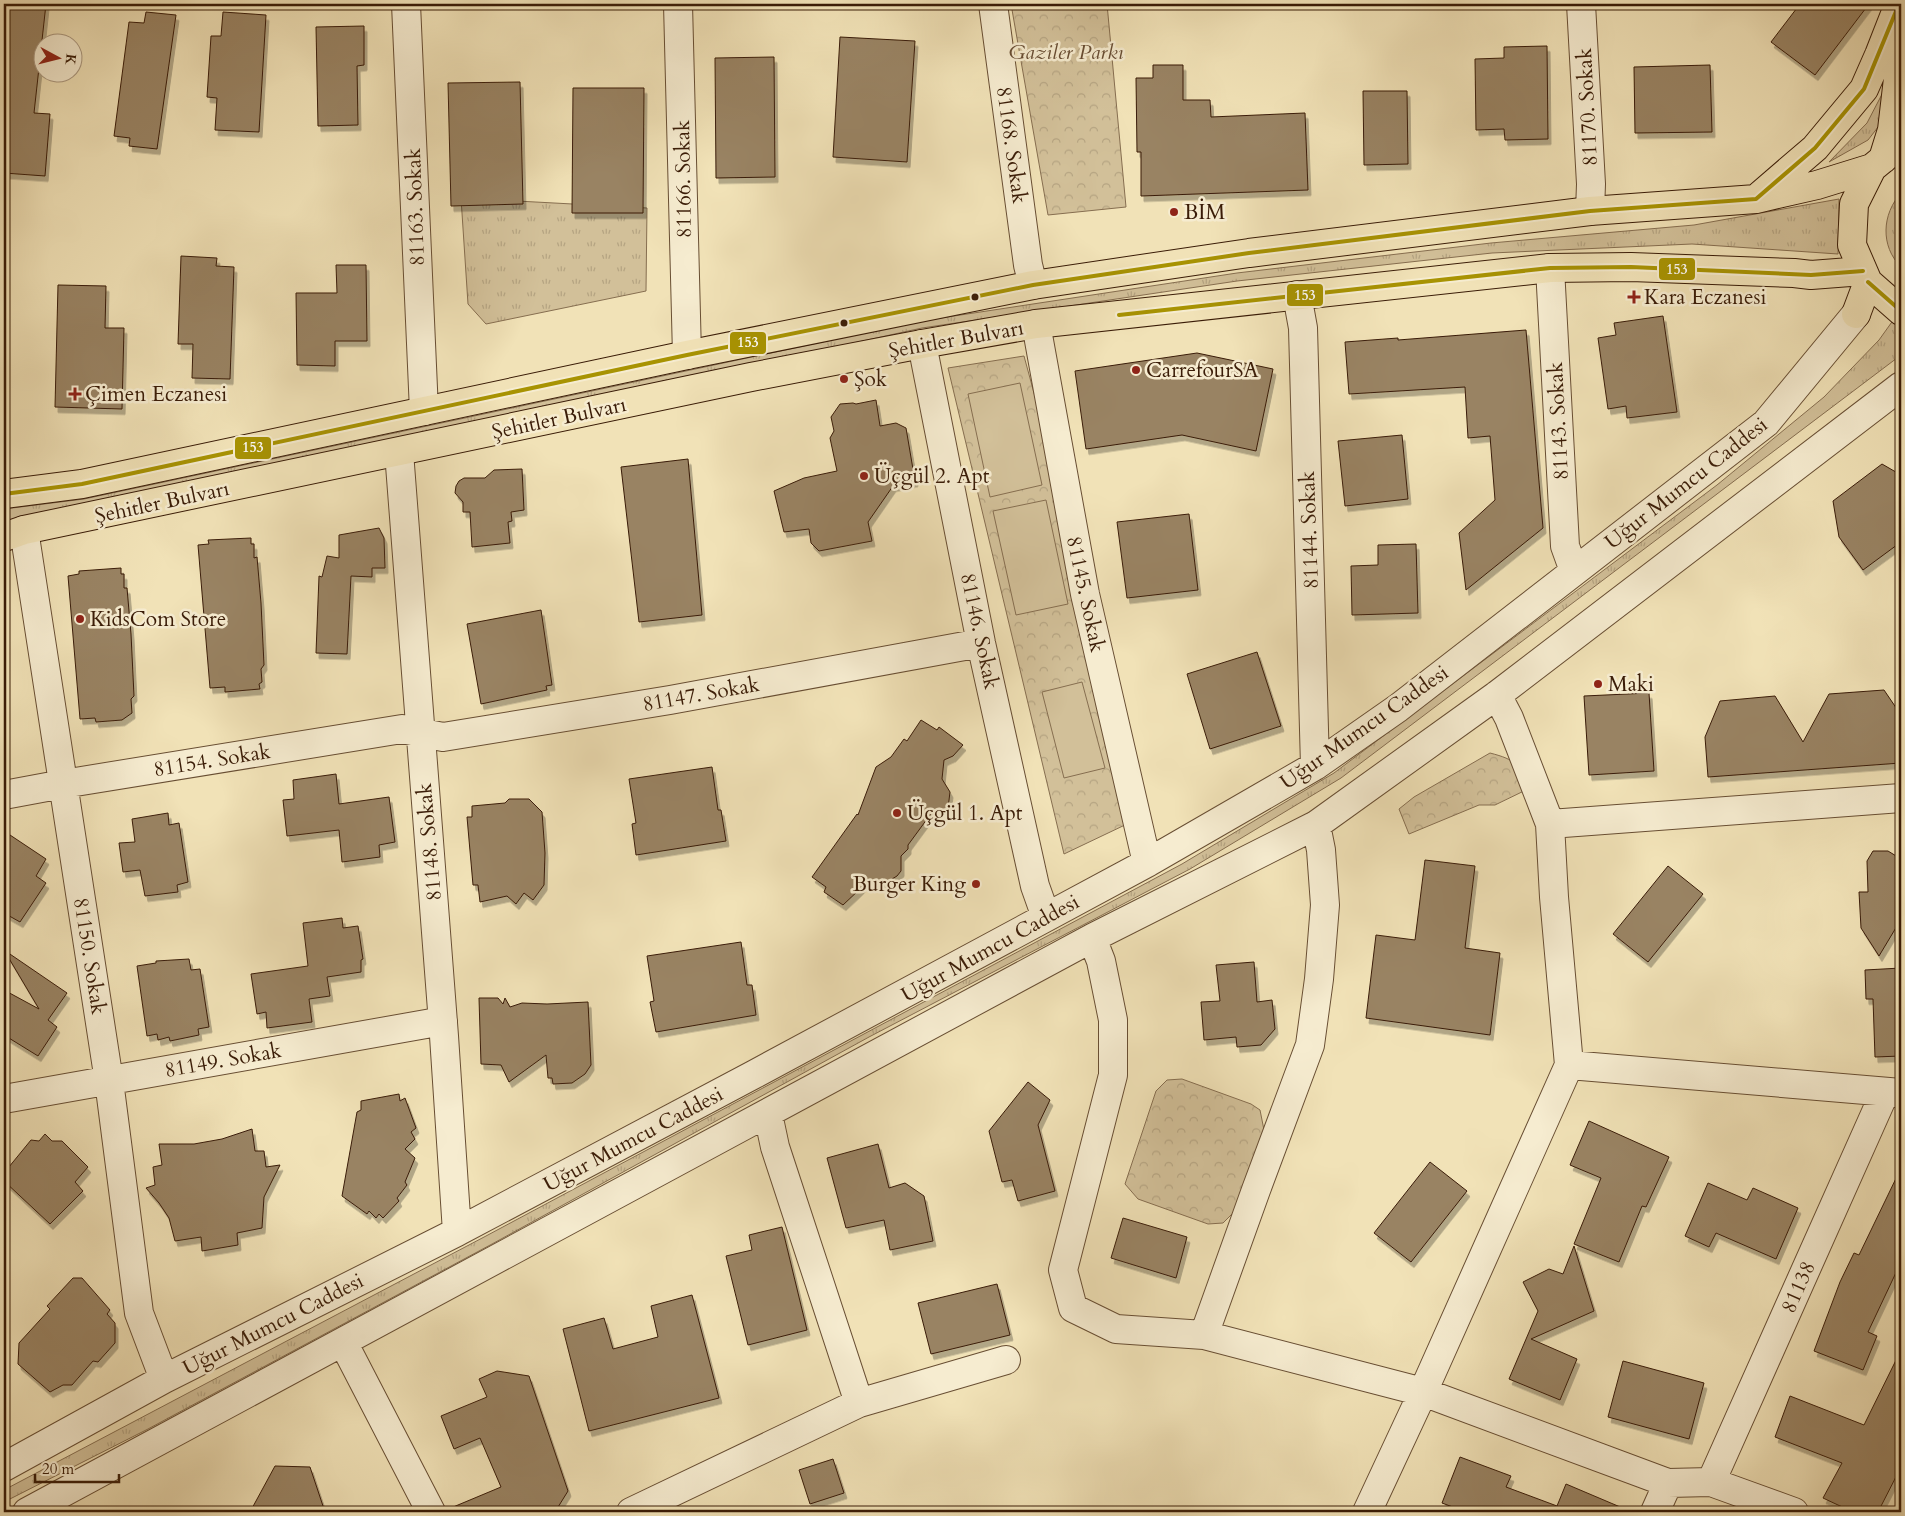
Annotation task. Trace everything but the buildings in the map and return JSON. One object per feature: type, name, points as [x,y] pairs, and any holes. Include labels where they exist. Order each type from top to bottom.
[{"type":"main road","points":[[1756,199],[1815,148],[1864,89],[1899,4]]},
{"type":"main road","points":[[1901,53],[1892,130],[1885,157],[1854,204],[1852,245],[1866,277],[1901,310]]},
{"type":"main road","name":"Şehitler Bulvarı","points":[[4,494],[82,484],[687,354],[1033,286],[1248,253],[1590,211],[1756,199],[1817,185],[1885,157]]},
{"type":"main road","name":"Şehitler Bulvarı","points":[[14,534],[752,378],[922,344],[1036,324],[1550,268],[1631,267],[1866,277]]},
{"type":"main road","name":"Uğur Mumcu Caddesi","points":[[1856,314],[1866,277]]},
{"type":"street","name":"81163. Sokak","points":[[406,4],[424,411]]},
{"type":"street","name":"81166. Sokak","points":[[678,4],[687,354]]},
{"type":"street","name":"81168. Sokak","points":[[993,4],[1028,265],[1033,286]]},
{"type":"street","name":"81170. Sokak","points":[[1582,4],[1591,184],[1590,211]]},
{"type":"street","name":"81143. Sokak","points":[[1550,268],[1565,546],[1574,571]]},
{"type":"street","name":"81144. Sokak","points":[[1297,295],[1303,328],[1316,766]]},
{"type":"street","name":"Uğur Mumcu Caddesi","points":[[4,1467],[164,1378],[457,1232],[797,1052],[1147,863],[1316,766],[1398,708],[1766,423],[1856,314]]},
{"type":"street","name":"81145. Sokak","points":[[1036,324],[1085,594],[1147,863]]},
{"type":"street","name":"81146. Sokak","points":[[922,344],[981,643],[1035,886],[1046,917]]},
{"type":"street","name":"Uğur Mumcu Caddesi","points":[[27,1512],[1092,938],[1316,825],[1497,695],[1901,386]]},
{"type":"street","name":"81148. Sokak","points":[[399,452],[443,1021],[457,1232]]},
{"type":"street","name":"81150. Sokak","points":[[14,534],[63,784],[110,1081],[139,1313],[164,1378]]},
{"type":"street","name":"81147. Sokak","points":[[420,734],[443,737],[670,700],[981,643]]},
{"type":"street","points":[[1367,1512],[1423,1392],[1569,1065],[1554,897],[1550,824],[1509,718],[1497,695]]},
{"type":"street","name":"81154. Sokak","points":[[4,795],[402,729],[420,734]]},
{"type":"street","points":[[1550,824],[1901,798]]},
{"type":"street","points":[[1204,1335],[1310,1044],[1319,979],[1326,905],[1321,850],[1316,825]]},
{"type":"street","points":[[1092,938],[1101,960],[1113,1020],[1112,1075],[1063,1270],[1073,1308],[1116,1329],[1204,1335],[1423,1392],[1668,1483],[1711,1482],[1794,1512]]},
{"type":"street","name":"81149. Sokak","points":[[4,1099],[443,1021]]},
{"type":"street","points":[[1569,1065],[1893,1093]]},
{"type":"street","name":"81138","points":[[1711,1482],[1893,1093]]},
{"type":"street","points":[[768,1114],[775,1147],[859,1403]]},
{"type":"street","points":[[343,1342],[431,1512]]},
{"type":"street","points":[[631,1512],[859,1403],[1006,1360]]},
{"type":"street","points":[[1655,1512],[1668,1483]]},
{"type":"green space","name":"Gaziler Parkı","points":[[1011,4],[1107,4],[1126,207],[1048,215]]},
{"type":"green space","points":[[1892,75],[1889,113],[1868,140],[1829,162],[1867,123]]},
{"type":"green space","points":[[1901,193],[1901,267],[1889,250],[1886,230],[1890,210]]},
{"type":"green space","points":[[461,198],[647,208],[646,291],[486,324],[468,304]]},
{"type":"green space","points":[[1839,199],[1838,254],[1692,244],[1492,253],[1237,281],[922,328],[4,524],[4,509],[84,499],[921,321],[1237,273],[1491,243],[1694,225]]},
{"type":"green space","points":[[1894,319],[1901,320],[1901,355],[1341,778],[1190,869],[869,1037],[492,1244],[148,1429],[4,1502],[4,1490],[486,1236],[1182,864],[1334,773],[1717,485],[1824,397],[1879,340]]},
{"type":"green space","points":[[1024,356],[1148,814],[1064,854],[948,368]]},
{"type":"green space","points":[[1020,383],[1042,485],[990,497],[968,394]]},
{"type":"green space","points":[[1046,500],[1068,604],[1016,615],[993,511]]},
{"type":"green space","points":[[1082,682],[1105,768],[1064,778],[1042,692]]},
{"type":"green space","points":[[1490,753],[1506,758],[1515,764],[1519,768],[1528,789],[1495,805],[1479,805],[1409,834],[1399,809],[1414,797]]},
{"type":"green space","points":[[1182,1079],[1251,1104],[1260,1110],[1264,1130],[1234,1212],[1223,1223],[1208,1224],[1138,1199],[1125,1184],[1156,1091],[1167,1080]]},
{"type":"transit line","name":"153","points":[[4,494],[82,484],[687,355],[1033,285],[1249,253],[1590,211],[1756,199],[1815,148],[1864,89],[1899,4]]},
{"type":"transit line","name":"153","points":[[1119,315],[1550,268],[1631,267],[1811,275],[1863,271]]},
{"type":"transit line","name":"153","points":[[1868,282],[1901,311]]},
{"type":"place","name":"BİM","points":[[1174,212]]},
{"type":"place","name":"Kara Eczanesi","points":[[1634,297]]},
{"type":"place","name":"CarrefourSA","points":[[1136,370]]},
{"type":"place","name":"Şok","points":[[844,379]]},
{"type":"place","name":"Çimen Eczanesi","points":[[75,394]]},
{"type":"place","name":"Üçgül 2. Apt","points":[[864,476]]},
{"type":"place","name":"KidsCom Store","points":[[80,619]]},
{"type":"place","name":"Maki","points":[[1598,684]]},
{"type":"place","name":"Üçgül 1. Apt","points":[[897,813]]},
{"type":"place","name":"Burger King","points":[[976,884]]}]
